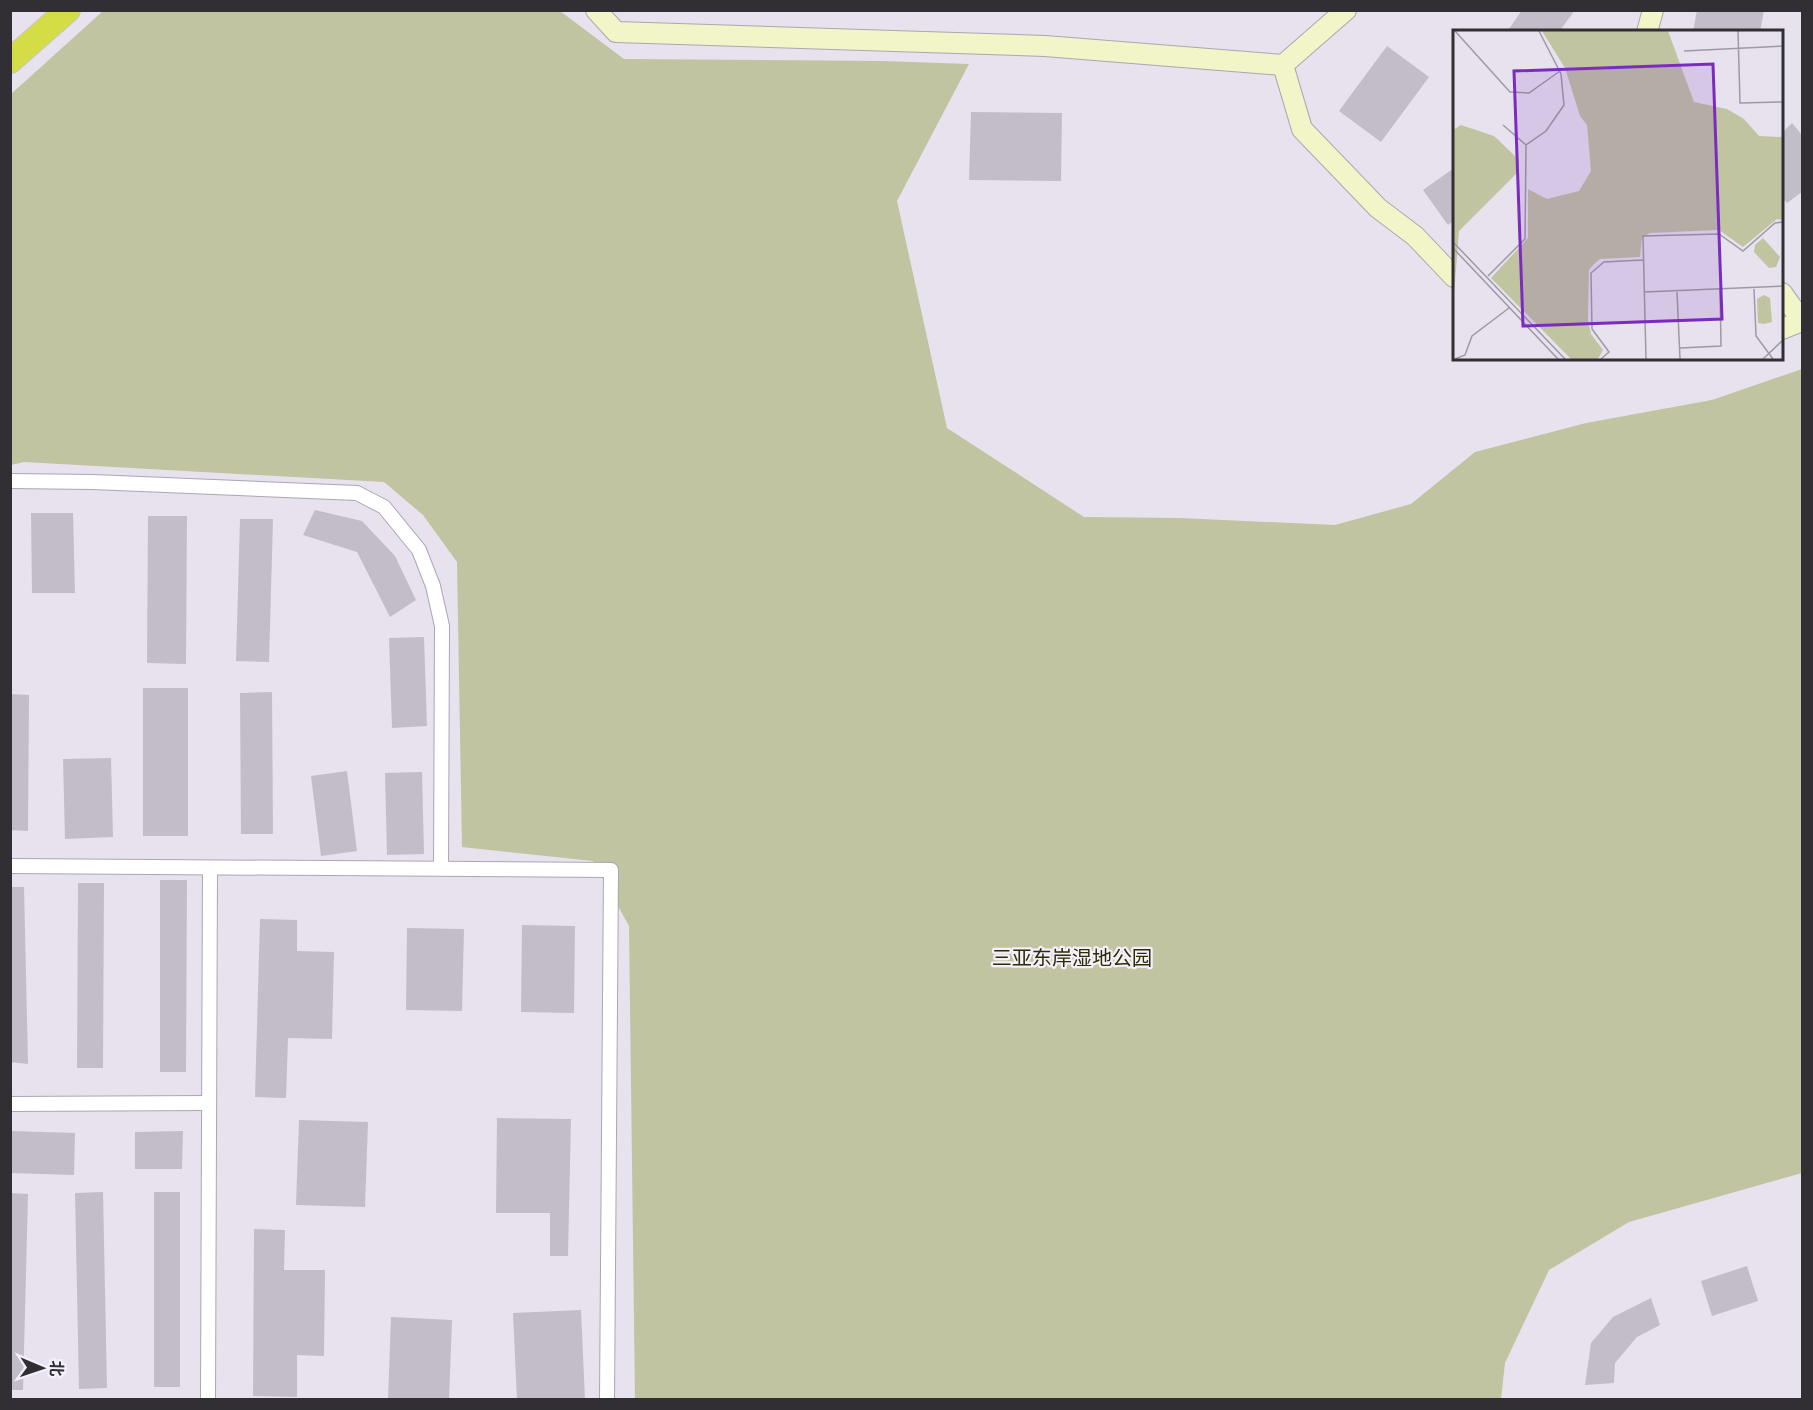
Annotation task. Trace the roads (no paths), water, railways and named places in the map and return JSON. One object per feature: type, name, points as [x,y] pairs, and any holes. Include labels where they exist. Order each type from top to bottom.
[{"type":"highway","points":[[10,61],[68,10]]},
{"type":"street","points":[[596,10],[616,32],[1045,46],[1283,65],[1346,10]]},
{"type":"street","points":[[1648,30],[1653,10]]},
{"type":"street","points":[[1283,65],[1302,129],[1378,208],[1415,236],[1453,275]]},
{"type":"street","points":[[1783,294],[1802,321],[1783,329]]},
{"type":"street","points":[[10,481],[93,482],[357,493],[384,507],[419,550],[433,585],[442,626],[441,868]]},
{"type":"street","points":[[10,866],[611,870],[607,1400]]},
{"type":"street","points":[[208,1400],[210,868]]},
{"type":"street","points":[[10,1104],[209,1103]]},
{"type":"park label","name":"三亚东岸湿地公园","points":[[1072,958]]}]
